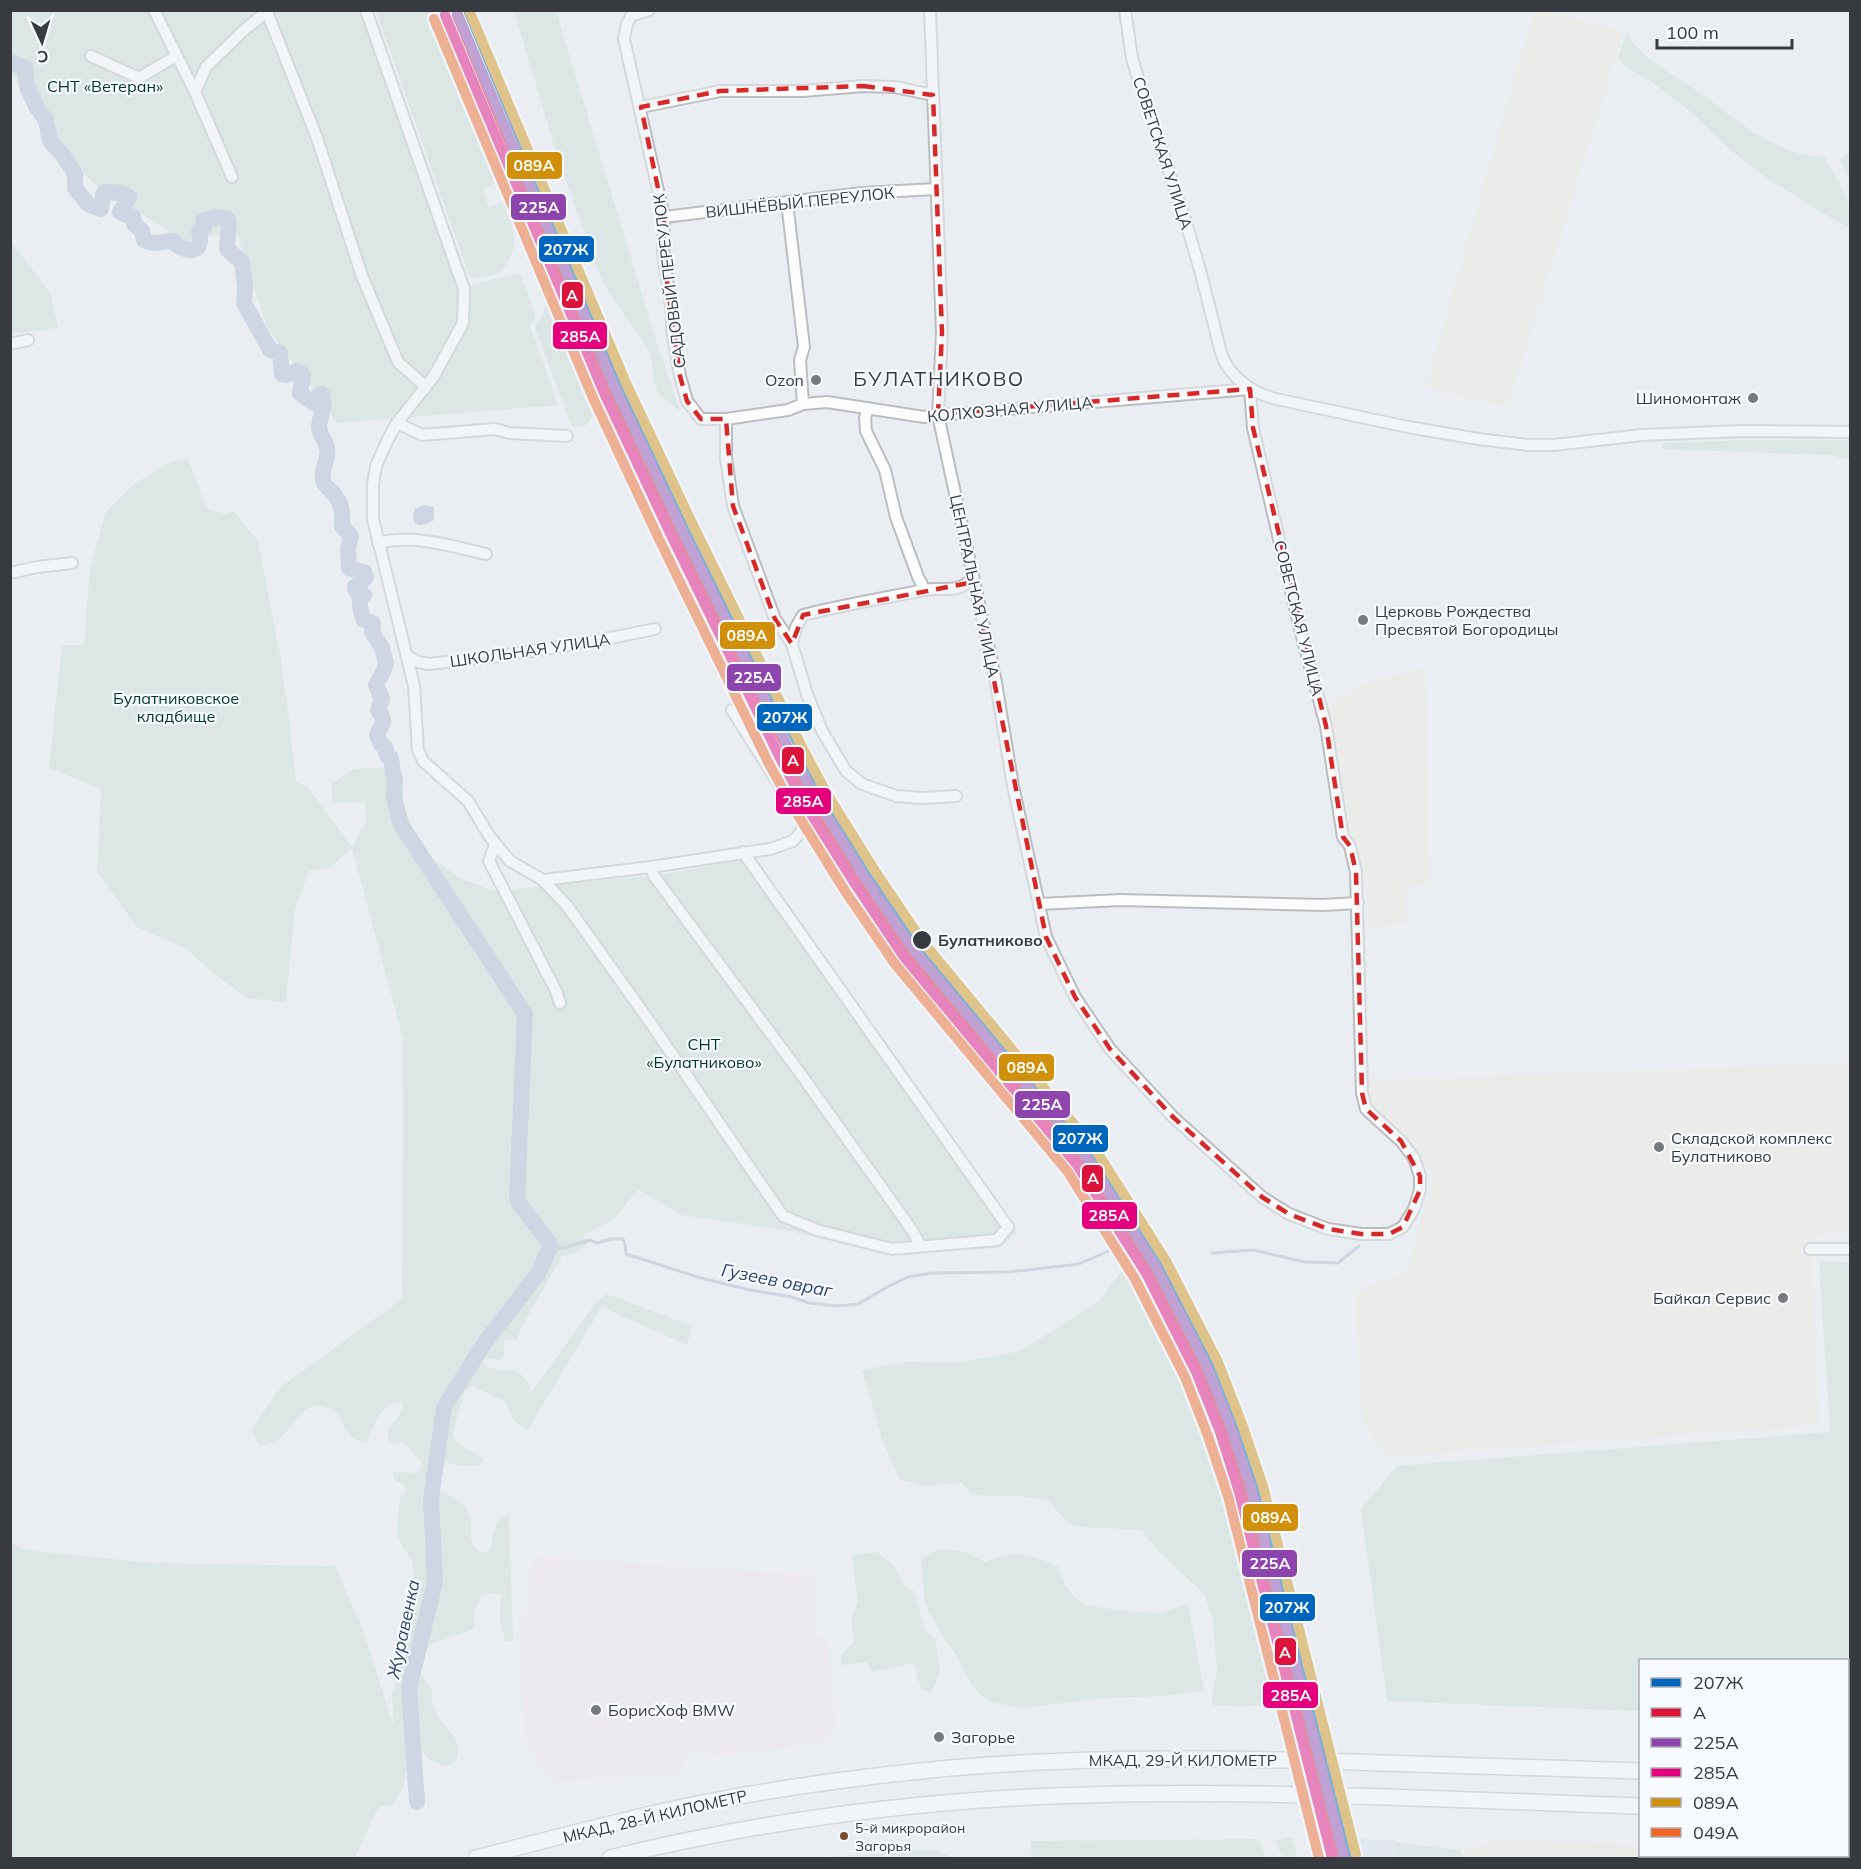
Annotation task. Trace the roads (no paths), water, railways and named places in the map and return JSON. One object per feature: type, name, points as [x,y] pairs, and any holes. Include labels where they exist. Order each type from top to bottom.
[{"type":"highway","name":"МКАД, 29-Й КИЛОМЕТР","points":[[835,1781],[949,1768],[1133,1759],[1348,1761],[1639,1771]]},
{"type":"highway","name":"МКАД, 28-Й КИЛОМЕТР","points":[[476,1858],[665,1811],[744,1795],[835,1781]]},
{"type":"highway","name":"МКАД, 29-Й КИЛОМЕТР","points":[[839,1816],[998,1799],[1122,1794],[1347,1796],[1639,1806]]},
{"type":"highway","name":"МКАД, 28-Й КИЛОМЕТР","points":[[610,1858],[728,1834],[839,1816]]},
{"type":"street","points":[[154,10],[195,92],[232,177]]},
{"type":"street","points":[[366,10],[464,289],[463,322],[426,387],[388,439],[376,466],[373,484],[373,519],[414,686],[418,750],[423,761],[468,801],[510,861],[543,880],[568,907],[783,1216],[818,1230],[892,1249],[997,1240],[1008,1227],[743,852]]},
{"type":"street","name":"САДОВЫЙ ПЕРЕУЛОК","points":[[649,10],[631,16],[624,39],[664,217],[663,252],[680,376],[687,401],[701,419]]},
{"type":"street","name":"ЦЕНТРАЛЬНАЯ УЛИЦА","points":[[930,10],[942,333],[938,415],[995,677],[1013,786],[1046,937],[1075,997],[1110,1049],[1173,1117],[1262,1197],[1289,1214],[1328,1229],[1361,1234],[1389,1234],[1403,1227],[1414,1209],[1420,1190],[1420,1176],[1414,1158],[1401,1141],[1366,1109],[1362,1092],[1358,903]]},
{"type":"street","name":"СОВЕТСКАЯ УЛИЦА","points":[[1125,10],[1132,58],[1188,229],[1221,353],[1224,362],[1236,377],[1250,389],[1267,397],[1408,427],[1528,445],[1554,445],[1642,435],[1742,431],[1851,432]]},
{"type":"street","points":[[195,92],[206,67],[243,31],[268,11],[317,138],[366,286],[398,362],[426,387]]},
{"type":"street","points":[[91,56],[139,78],[176,56]]},
{"type":"street","points":[[641,107],[720,91],[802,91],[862,86],[895,87],[933,95]]},
{"type":"street","name":"ВИШНЁВЫЙ ПЕРЕУЛОК","points":[[664,217],[862,193],[936,189]]},
{"type":"street","points":[[787,202],[804,347],[800,360],[803,404]]},
{"type":"street","points":[[10,344],[28,340]]},
{"type":"street","name":"СОВЕТСКАЯ УЛИЦА","points":[[1250,389],[1253,428],[1300,629],[1326,726],[1343,837],[1350,846],[1356,872],[1358,903]]},
{"type":"street","name":"КОЛХОЗНАЯ УЛИЦА","points":[[701,419],[726,419],[788,410],[803,404],[827,402],[924,417],[1250,389]]},
{"type":"street","points":[[868,408],[865,418],[866,431],[885,470],[896,517],[925,590]]},
{"type":"street","points":[[726,419],[726,458],[733,506],[775,619],[792,644],[807,694],[822,731],[846,771],[862,784],[896,796],[923,798],[956,796]]},
{"type":"street","points":[[398,423],[423,435],[495,429],[509,433],[567,436]]},
{"type":"street","points":[[378,543],[392,540],[432,542],[486,554]]},
{"type":"street","points":[[10,573],[72,563]]},
{"type":"street","points":[[792,644],[796,627],[803,615],[841,605],[925,590],[955,588],[967,585],[973,578]]},
{"type":"street","name":"ШКОЛЬНАЯ УЛИЦА","points":[[406,655],[418,662],[429,664],[590,643],[656,629]]},
{"type":"street","points":[[543,880],[770,849],[793,841],[806,822],[796,811],[732,711]]},
{"type":"street","points":[[499,848],[495,847],[489,861],[560,1003]]},
{"type":"street","points":[[651,867],[654,876],[800,1073],[912,1230],[920,1245]]},
{"type":"street","points":[[1039,904],[1120,900],[1323,905],[1358,903]]},
{"type":"street","points":[[1810,1249],[1851,1249]]},
{"type":"water","points":[[424,505],[434,507],[434,520],[419,525],[414,522],[413,515],[415,509]]},
{"type":"waterway","name":"Журавенка","points":[[10,62],[25,68],[27,87],[37,108],[46,120],[50,141],[75,174],[75,188],[88,204],[101,209],[105,192],[126,195],[129,197],[120,212],[133,217],[134,224],[142,231],[144,240],[155,243],[173,241],[188,250],[199,245],[199,232],[204,227],[203,220],[218,217],[228,219],[227,249],[242,262],[244,303],[270,350],[280,353],[282,374],[298,371],[303,375],[300,393],[313,403],[322,394],[323,406],[319,429],[328,452],[322,476],[325,485],[340,503],[342,526],[351,536],[348,549],[349,568],[364,572],[366,577],[355,587],[356,591],[364,595],[360,597],[362,615],[364,620],[373,623],[372,632],[382,648],[386,663],[376,685],[382,699],[378,710],[383,721],[377,735],[385,747],[387,756],[391,758],[395,778],[394,798],[401,825],[525,1014],[517,1198],[551,1245],[538,1274],[486,1341],[444,1407],[431,1499],[435,1582],[409,1688],[417,1802]]},
{"type":"waterway","name":"Гузеев овраг","points":[[551,1245],[564,1248],[590,1240],[597,1243],[611,1239],[623,1239],[626,1254],[701,1278],[792,1297],[809,1303],[838,1306],[858,1304],[908,1277],[932,1273],[1009,1272],[1079,1264],[1113,1249]]},
{"type":"waterway","name":"Гузеев овраг","points":[[1212,1253],[1253,1250],[1305,1262],[1338,1263],[1359,1246]]},
{"type":"place","name":"Ozon","points":[[816,380]]},
{"type":"place","name":"Шиномонтаж","points":[[1753,398]]},
{"type":"place","name":"Церковь Рождества Пресвятой Богородицы","points":[[1363,620]]},
{"type":"place","name":"Булатниково","points":[[922,940]]},
{"type":"place","name":"Складской комплекс Булатниково","points":[[1659,1147]]},
{"type":"place","name":"Байкал Сервис","points":[[1783,1298]]},
{"type":"place","name":"БорисХоф BMW","points":[[596,1710]]},
{"type":"place","name":"Загорье","points":[[939,1737]]},
{"type":"place","name":"5-й микрорайон Загорья","points":[[844,1836]]},
{"type":"district","name":"БУЛАТНИКОВО","points":[[939,378]]},
{"type":"park label","name":"СНТ «Ветеран»","points":[[105,86]]},
{"type":"park label","name":"Булатниковское кладбище","points":[[176,707]]},
{"type":"park label","name":"СНТ «Булатниково»","points":[[704,1053]]}]
